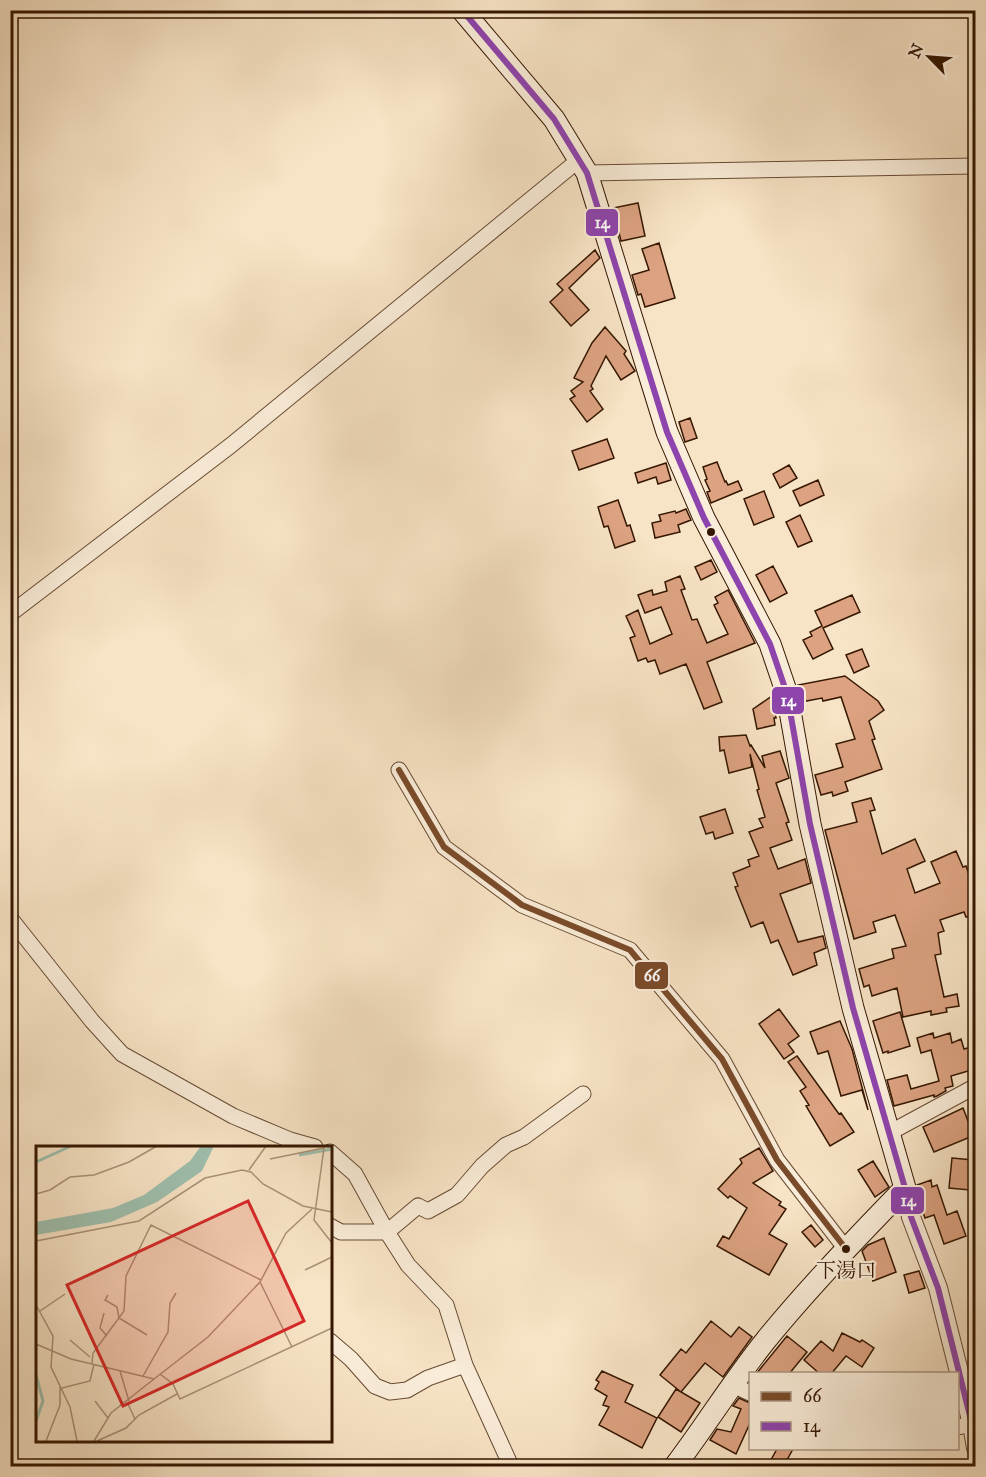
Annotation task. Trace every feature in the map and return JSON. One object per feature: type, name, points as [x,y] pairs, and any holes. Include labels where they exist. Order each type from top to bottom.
[{"type":"main road","points":[[462,10],[554,119],[584,166],[667,432],[704,518],[770,644],[787,694],[818,859],[853,1008],[905,1188],[846,1249],[766,1340],[750,1372]]},
{"type":"main road","points":[[675,1467],[742,1389],[749,1375]]},
{"type":"street","points":[[10,614],[230,446],[584,166],[975,166]]},
{"type":"street","points":[[399,770],[444,847],[522,905],[630,950],[722,1059],[777,1160],[846,1249]]},
{"type":"street","points":[[10,918],[92,1021],[122,1054],[233,1116],[290,1140],[311,1146]]},
{"type":"street","points":[[889,1133],[975,1086]]},
{"type":"street","points":[[332,1227],[341,1232],[387,1232],[418,1206],[428,1211],[458,1195],[482,1166],[506,1146],[524,1137],[583,1094]]},
{"type":"street","points":[[332,1154],[355,1173],[408,1265],[446,1305],[465,1365],[511,1467]]},
{"type":"street","points":[[905,1188],[911,1217],[938,1288],[957,1372]]},
{"type":"street","points":[[332,1343],[351,1359],[375,1386],[390,1392],[407,1390],[428,1378],[465,1365]]},
{"type":"street","points":[[959,1382],[971,1436]]},
{"type":"building","points":[[638,203],[645,236],[621,241],[613,208]]},
{"type":"building","points":[[659,243],[675,298],[645,307],[641,294],[638,295],[632,275],[649,270],[642,249]]},
{"type":"building","points":[[595,250],[600,258],[569,288],[589,310],[571,326],[550,302],[563,290],[557,284]]},
{"type":"building","points":[[605,327],[626,351],[624,354],[635,371],[621,380],[606,356],[591,386],[593,389],[590,391],[603,409],[587,422],[570,399],[575,396],[571,391],[583,382],[574,378],[592,343]]},
{"type":"building","points":[[690,418],[697,438],[685,442],[679,422]]},
{"type":"building","points":[[607,439],[614,458],[579,470],[572,451]]},
{"type":"building","points":[[717,462],[725,482],[728,485],[738,481],[742,490],[711,503],[703,467]]},
{"type":"building","points":[[666,463],[671,480],[658,484],[656,477],[638,483],[635,473]]},
{"type":"building","points":[[789,465],[797,478],[780,488],[773,474]]},
{"type":"building","points":[[818,480],[824,495],[800,506],[793,491]]},
{"type":"building","points":[[764,491],[774,517],[754,525],[744,499]]},
{"type":"building","points":[[618,500],[635,541],[615,548],[608,526],[604,527],[598,507]]},
{"type":"building","points":[[686,509],[691,520],[678,525],[680,532],[655,538],[652,523],[661,521],[659,515]]},
{"type":"building","points":[[800,515],[812,541],[798,547],[786,522]]},
{"type":"building","points":[[711,560],[717,572],[701,580],[695,567]]},
{"type":"building","points":[[773,566],[787,593],[770,602],[756,575]]},
{"type":"building","points":[[680,576],[685,589],[681,590],[692,620],[697,619],[707,643],[728,634],[714,605],[718,603],[715,597],[728,590],[755,643],[707,662],[722,702],[704,709],[686,664],[660,674],[655,660],[648,662],[646,658],[638,661],[630,638],[635,636],[626,616],[638,610],[650,644],[672,634],[661,607],[645,613],[638,595],[652,590],[653,595],[667,591],[665,582]]},
{"type":"building","points":[[852,595],[860,612],[823,628],[833,649],[813,659],[803,640],[812,636],[810,632],[822,626],[815,611]]},
{"type":"building","points":[[862,649],[869,666],[854,673],[846,655]]},
{"type":"building","points":[[845,676],[878,701],[884,710],[869,721],[875,739],[872,740],[882,769],[845,782],[848,791],[833,796],[832,792],[821,795],[815,775],[843,767],[836,744],[855,739],[841,697],[801,702],[798,685]]},
{"type":"building","points":[[772,696],[775,725],[757,729],[753,709]]},
{"type":"building","points":[[746,735],[750,746],[765,768],[762,756],[780,751],[789,778],[776,783],[789,822],[786,823],[792,840],[770,848],[778,869],[805,859],[811,883],[780,894],[798,942],[823,936],[826,948],[814,953],[817,965],[793,975],[778,940],[771,943],[763,922],[751,927],[735,887],[738,886],[733,873],[750,866],[748,860],[759,856],[749,832],[763,827],[759,819],[765,817],[750,754],[752,767],[729,773],[724,750],[720,751],[719,737]]},
{"type":"building","points":[[871,798],[875,810],[870,811],[882,854],[915,839],[925,861],[907,869],[915,893],[940,883],[931,862],[956,851],[963,867],[966,866],[975,891],[975,914],[966,917],[964,912],[940,920],[944,931],[938,933],[941,954],[935,955],[944,997],[957,994],[959,1006],[946,1008],[947,1012],[931,1015],[931,1011],[903,1017],[897,988],[872,996],[869,985],[864,987],[859,969],[894,958],[892,949],[906,946],[895,915],[873,922],[876,932],[854,939],[825,830],[857,822],[852,803]]},
{"type":"building","points":[[725,809],[733,833],[715,839],[713,832],[706,834],[700,817]]},
{"type":"building","points":[[779,1009],[799,1036],[788,1044],[794,1052],[784,1059],[759,1024]]},
{"type":"building","points":[[900,1012],[910,1046],[883,1053],[873,1021]]},
{"type":"building","points":[[840,1021],[852,1049],[868,1110],[862,1090],[841,1096],[828,1051],[818,1054],[810,1032]]},
{"type":"building","points":[[933,1033],[934,1038],[950,1033],[952,1043],[961,1039],[964,1049],[975,1046],[975,1069],[951,1076],[953,1086],[945,1088],[946,1091],[937,1096],[894,1106],[887,1080],[907,1075],[911,1089],[939,1081],[931,1050],[921,1053],[917,1038]]},
{"type":"building","points":[[797,1056],[854,1132],[830,1146],[806,1106],[809,1105],[800,1091],[806,1087],[788,1062]]},
{"type":"building","points":[[963,1108],[968,1121],[975,1118],[975,1135],[934,1152],[923,1127]]},
{"type":"building","points":[[759,1148],[773,1171],[753,1183],[781,1202],[779,1205],[786,1209],[769,1234],[787,1244],[769,1275],[717,1246],[723,1236],[729,1239],[747,1208],[730,1196],[728,1198],[718,1189],[742,1163],[740,1159]]},
{"type":"building","points":[[952,1158],[973,1160],[970,1190],[949,1188]]},
{"type":"building","points":[[873,1161],[889,1187],[875,1197],[858,1170]]},
{"type":"building","points":[[931,1180],[932,1187],[937,1185],[947,1215],[957,1211],[966,1236],[944,1244],[934,1215],[925,1218],[919,1201],[917,1185]]},
{"type":"building","points":[[811,1225],[823,1240],[815,1247],[802,1232]]},
{"type":"building","points":[[884,1238],[896,1272],[873,1281],[862,1251],[868,1245]]},
{"type":"building","points":[[919,1271],[925,1288],[909,1293],[904,1275]]},
{"type":"building","points":[[711,1321],[731,1337],[739,1327],[752,1337],[723,1377],[705,1363],[681,1392],[660,1375],[681,1349],[686,1353]]},
{"type":"building","points":[[842,1333],[860,1342],[862,1340],[874,1348],[862,1367],[846,1356],[833,1372],[818,1372],[804,1360],[821,1341],[833,1351]]},
{"type":"building","points":[[787,1336],[807,1352],[791,1372],[758,1372]]},
{"type":"building","points":[[602,1371],[633,1385],[625,1402],[657,1418],[642,1448],[599,1425],[609,1407],[603,1405],[607,1396],[595,1389],[599,1382],[596,1380]]},
{"type":"building","points":[[676,1389],[700,1403],[681,1432],[658,1417]]},
{"type":"building","points":[[739,1398],[749,1403],[749,1425],[736,1454],[710,1440],[717,1429],[731,1432],[741,1409],[733,1406]]},
{"type":"building","points":[[776,1450],[792,1450],[783,1467],[767,1467]]},
{"type":"transit line","name":"14","points":[[462,10],[554,119],[587,173],[667,432],[704,518],[770,644],[787,694],[810,824],[853,1008],[905,1188],[911,1217],[938,1288],[976,1448]]},
{"type":"transit line","name":"66","points":[[399,770],[444,847],[522,905],[630,950],[722,1059],[777,1160],[846,1249]]},
{"type":"place","name":"下湯口","points":[[846,1249]]}]
